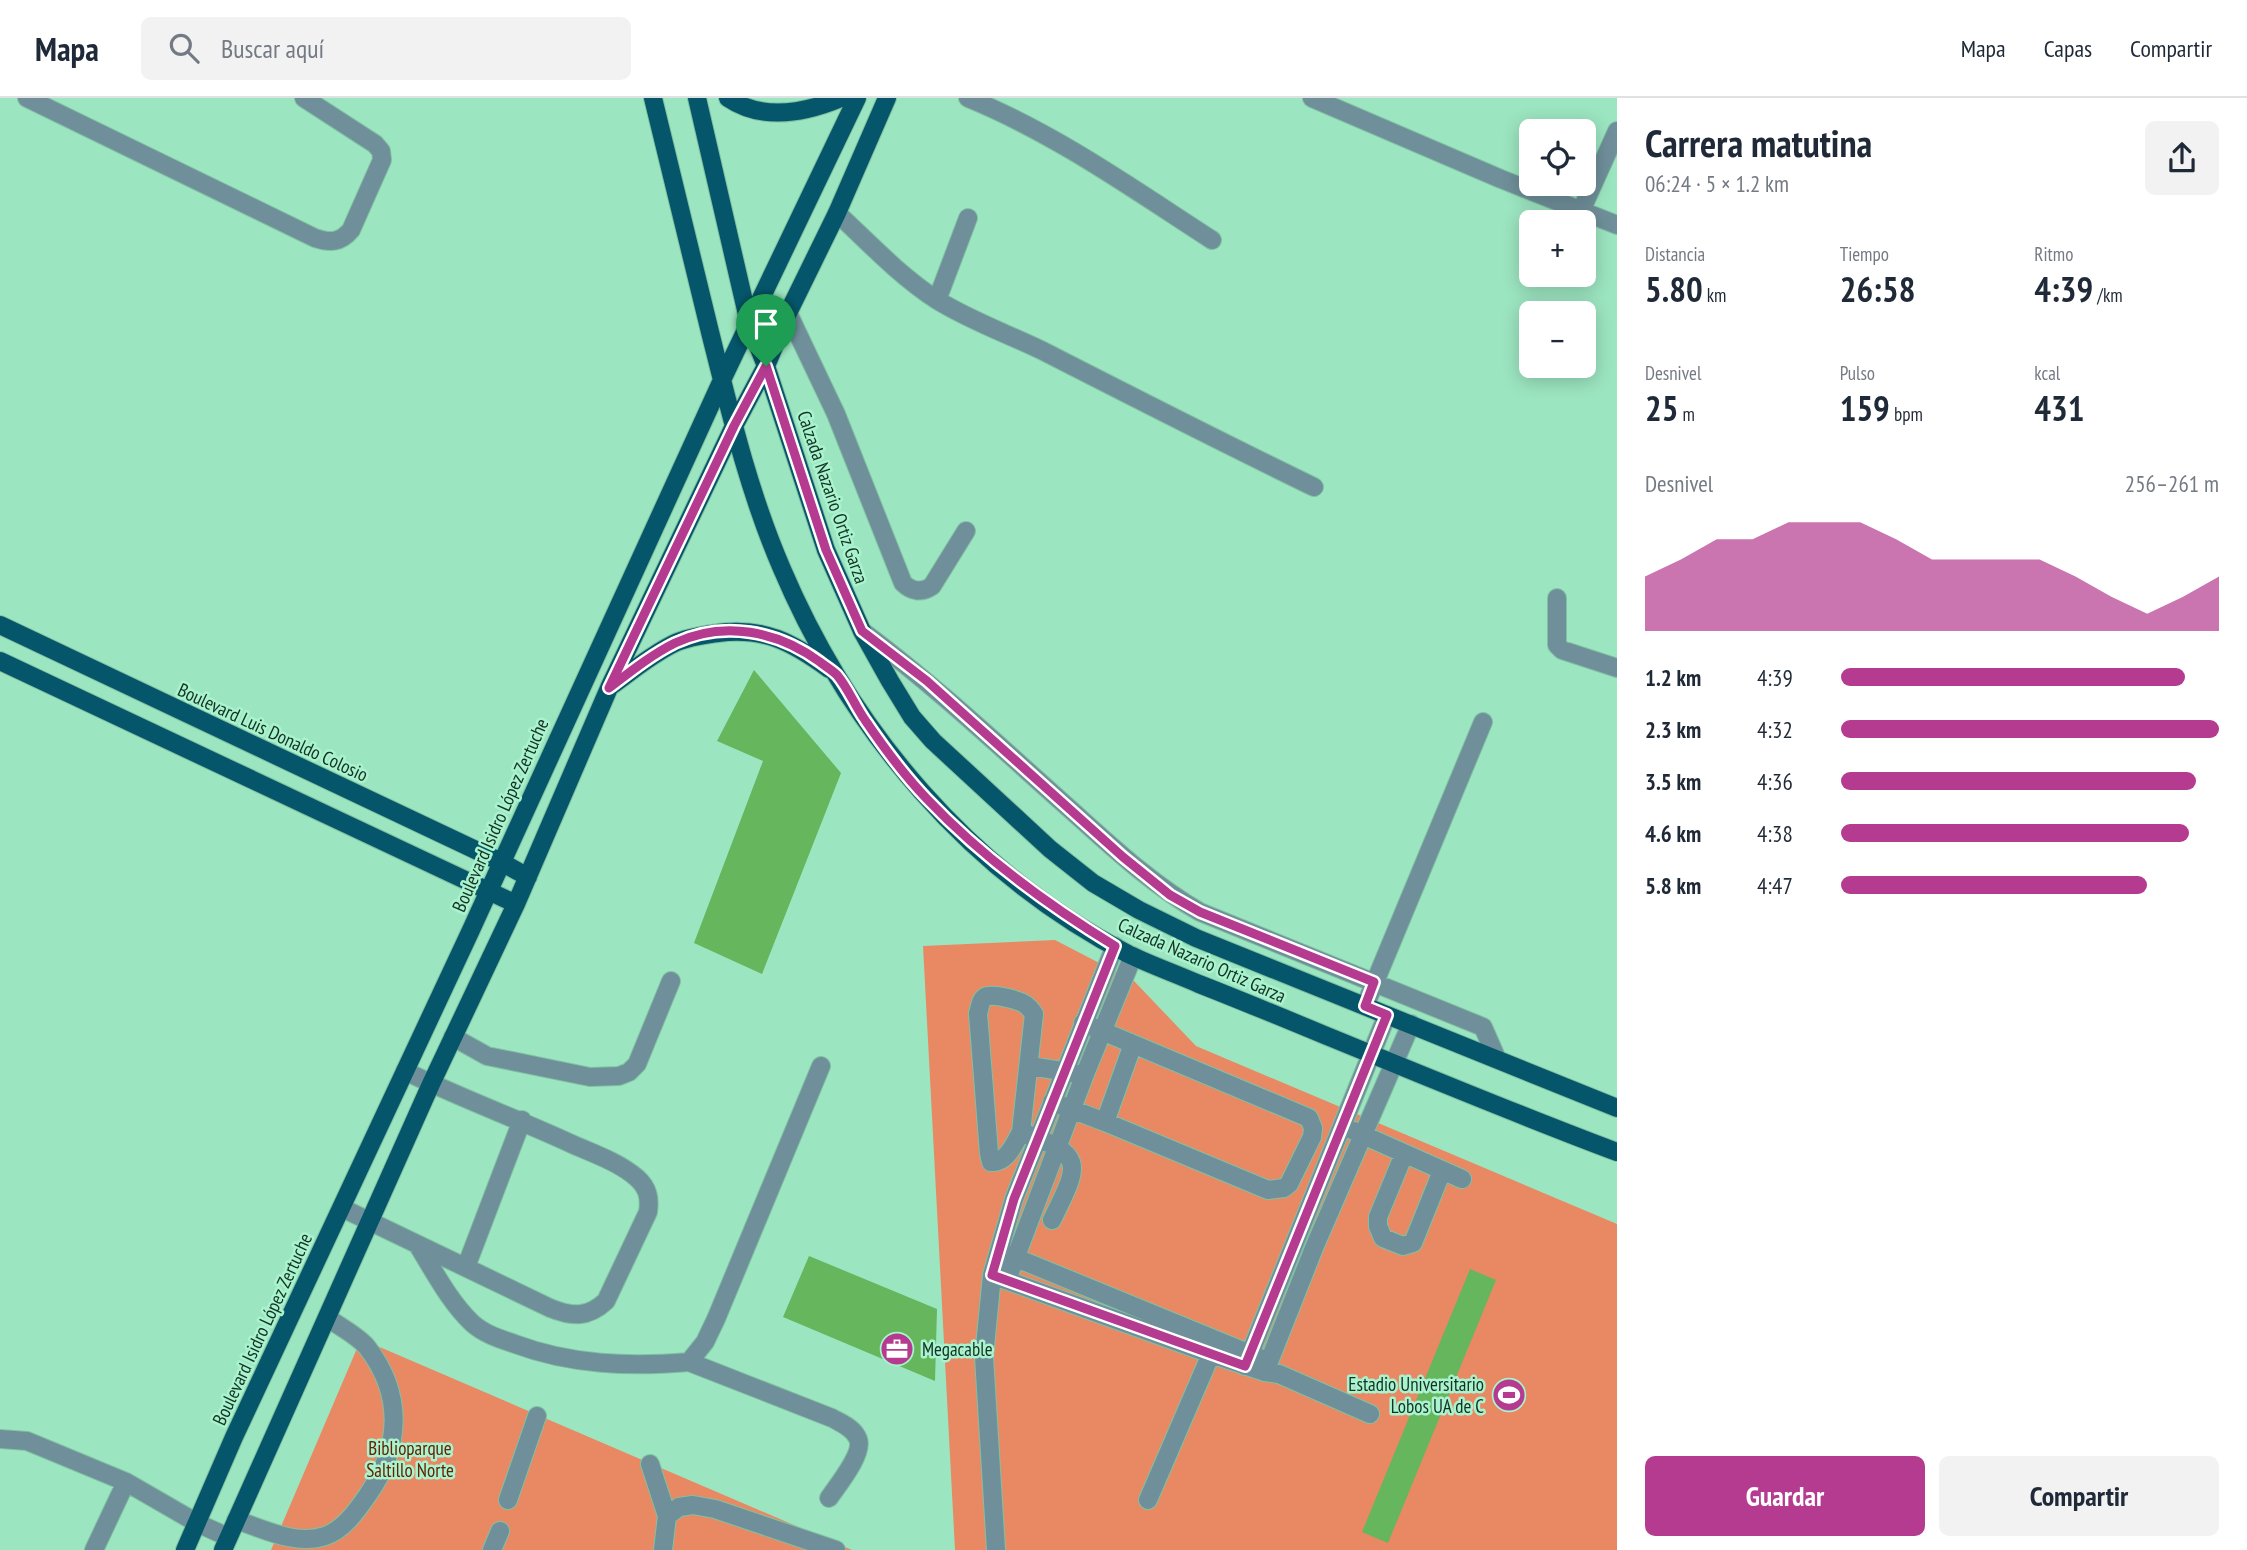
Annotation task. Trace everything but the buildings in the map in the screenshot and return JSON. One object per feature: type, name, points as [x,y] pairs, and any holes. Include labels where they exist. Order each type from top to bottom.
[{"type":"main road","name":"Calzada Nazario Ortiz Garza","points":[[653,98],[734,426],[752,489],[781,568],[817,643],[836,675],[884,748],[927,799],[971,842],[1037,897],[1133,956],[1617,1152]]},
{"type":"main road","name":"Calzada Nazario Ortiz Garza","points":[[697,98],[749,323],[766,366],[826,550],[862,631],[912,717],[933,741],[1066,863],[1093,883],[1139,910],[1196,938],[1617,1108]]},
{"type":"main road","points":[[728,98],[738,105],[784,113],[805,111],[841,98]]},
{"type":"main road","name":"Boulevard Isidro López Zertuche","points":[[185,1550],[234,1437],[722,380],[857,98]]},
{"type":"main road","points":[[226,1544],[431,1084],[516,904],[609,688],[734,426],[766,366],[887,98]]},
{"type":"main road","name":"Boulevard Luis Donaldo Colosio","points":[[0,625],[528,877]]},
{"type":"main road","points":[[609,688],[676,643],[703,635],[740,631],[764,634],[786,642],[807,653],[836,675]]},
{"type":"main road","points":[[0,661],[516,904]]},
{"type":"street","points":[[27,98],[315,238],[336,242],[344,239],[351,230],[382,160],[381,151],[376,144],[304,98]]},
{"type":"street","points":[[968,98],[1019,121],[1095,164],[1212,240]]},
{"type":"street","points":[[1312,98],[1579,210]]},
{"type":"street","points":[[1581,210],[1617,131]]},
{"type":"street","points":[[837,213],[890,264],[937,300],[963,315],[1314,487]]},
{"type":"street","points":[[1596,217],[1617,225]]},
{"type":"street","points":[[937,300],[968,218]]},
{"type":"street","points":[[788,313],[836,414],[903,583],[909,589],[917,591],[932,586],[966,531]]},
{"type":"street","points":[[1557,598],[1557,645],[1562,650],[1617,668]]},
{"type":"street","points":[[862,631],[927,681],[1123,857],[1170,895],[1200,912],[1483,1027],[1497,1059]]},
{"type":"street","points":[[1365,1006],[1483,722]]},
{"type":"street","points":[[996,1550],[984,1357],[1006,1254],[1009,1213],[1029,1135],[1034,1022],[1032,1011],[1020,1002],[992,996],[982,1000],[978,1013],[989,1153],[991,1162],[998,1162],[1029,1135],[1052,1102],[1115,946]]},
{"type":"street","points":[[1006,1254],[1057,1146],[1133,956]]},
{"type":"street","points":[[453,1037],[487,1056],[590,1077],[619,1076],[629,1072],[637,1064],[671,981]]},
{"type":"street","points":[[1248,1360],[1387,1015]]},
{"type":"street","points":[[1052,1102],[1269,1190],[1284,1188],[1303,1158],[1313,1133],[1309,1118],[1083,1023]]},
{"type":"street","points":[[1271,1370],[1314,1248],[1411,1024]]},
{"type":"street","points":[[1105,1122],[1133,1044]]},
{"type":"street","points":[[689,1362],[705,1342],[716,1319],[821,1066]]},
{"type":"street","points":[[1030,1066],[1084,1074]]},
{"type":"street","points":[[342,1208],[566,1315],[580,1316],[596,1310],[606,1301],[648,1212],[650,1198],[645,1187],[636,1177],[611,1162],[522,1120],[405,1071]]},
{"type":"street","points":[[466,1267],[522,1120]]},
{"type":"street","points":[[1343,1126],[1462,1180]]},
{"type":"street","points":[[1029,1135],[1057,1146],[1071,1158],[1074,1170],[1071,1183],[1052,1220]]},
{"type":"street","points":[[1404,1154],[1378,1217],[1383,1238],[1403,1245],[1413,1244],[1442,1171]]},
{"type":"street","points":[[1303,1158],[1346,1174]]},
{"type":"street","points":[[1296,1240],[1314,1248]]},
{"type":"street","points":[[417,1244],[455,1304],[474,1324],[494,1337],[535,1351],[580,1361],[630,1366],[689,1362],[832,1418],[848,1427],[859,1440],[858,1453],[829,1498]]},
{"type":"street","points":[[1006,1254],[1370,1414]]},
{"type":"street","points":[[1000,1277],[1210,1354],[1248,1360]]},
{"type":"street","points":[[236,1520],[296,1540],[325,1536],[352,1518],[377,1482],[389,1451],[395,1408],[380,1370],[366,1345],[328,1318]]},
{"type":"street","points":[[1148,1500],[1210,1354]]},
{"type":"street","points":[[508,1500],[537,1416]]},
{"type":"street","points":[[0,1439],[27,1441],[126,1482],[197,1523],[226,1544]]},
{"type":"street","points":[[650,1464],[667,1516],[663,1550]]},
{"type":"street","points":[[94,1550],[126,1482]]},
{"type":"street","points":[[667,1516],[679,1507],[693,1505],[715,1509],[836,1550]]},
{"type":"street","points":[[492,1550],[500,1531]]},
{"type":"green space","points":[[1055,940],[1134,981],[1196,1046],[1617,1224],[1617,1550],[955,1550],[923,946]]},
{"type":"green space","name":"Biblioparque Saltillo Norte","points":[[361,1339],[852,1550],[271,1550]]},
{"type":"place","name":"Megacable","points":[[897,1349]]},
{"type":"place","name":"Estadio Universitario Lobos UA de C","points":[[1509,1395]]},
{"type":"route","points":[[766,366],[826,550],[862,631],[927,681],[1123,857],[1170,895],[1200,912],[1374,982],[1365,1006],[1387,1015],[1245,1366],[992,1275],[1014,1199],[1115,946],[1027,890],[971,842],[927,799],[884,748],[836,675],[807,653],[786,642],[752,631],[703,635],[676,643],[609,688],[734,426],[766,366]]}]
